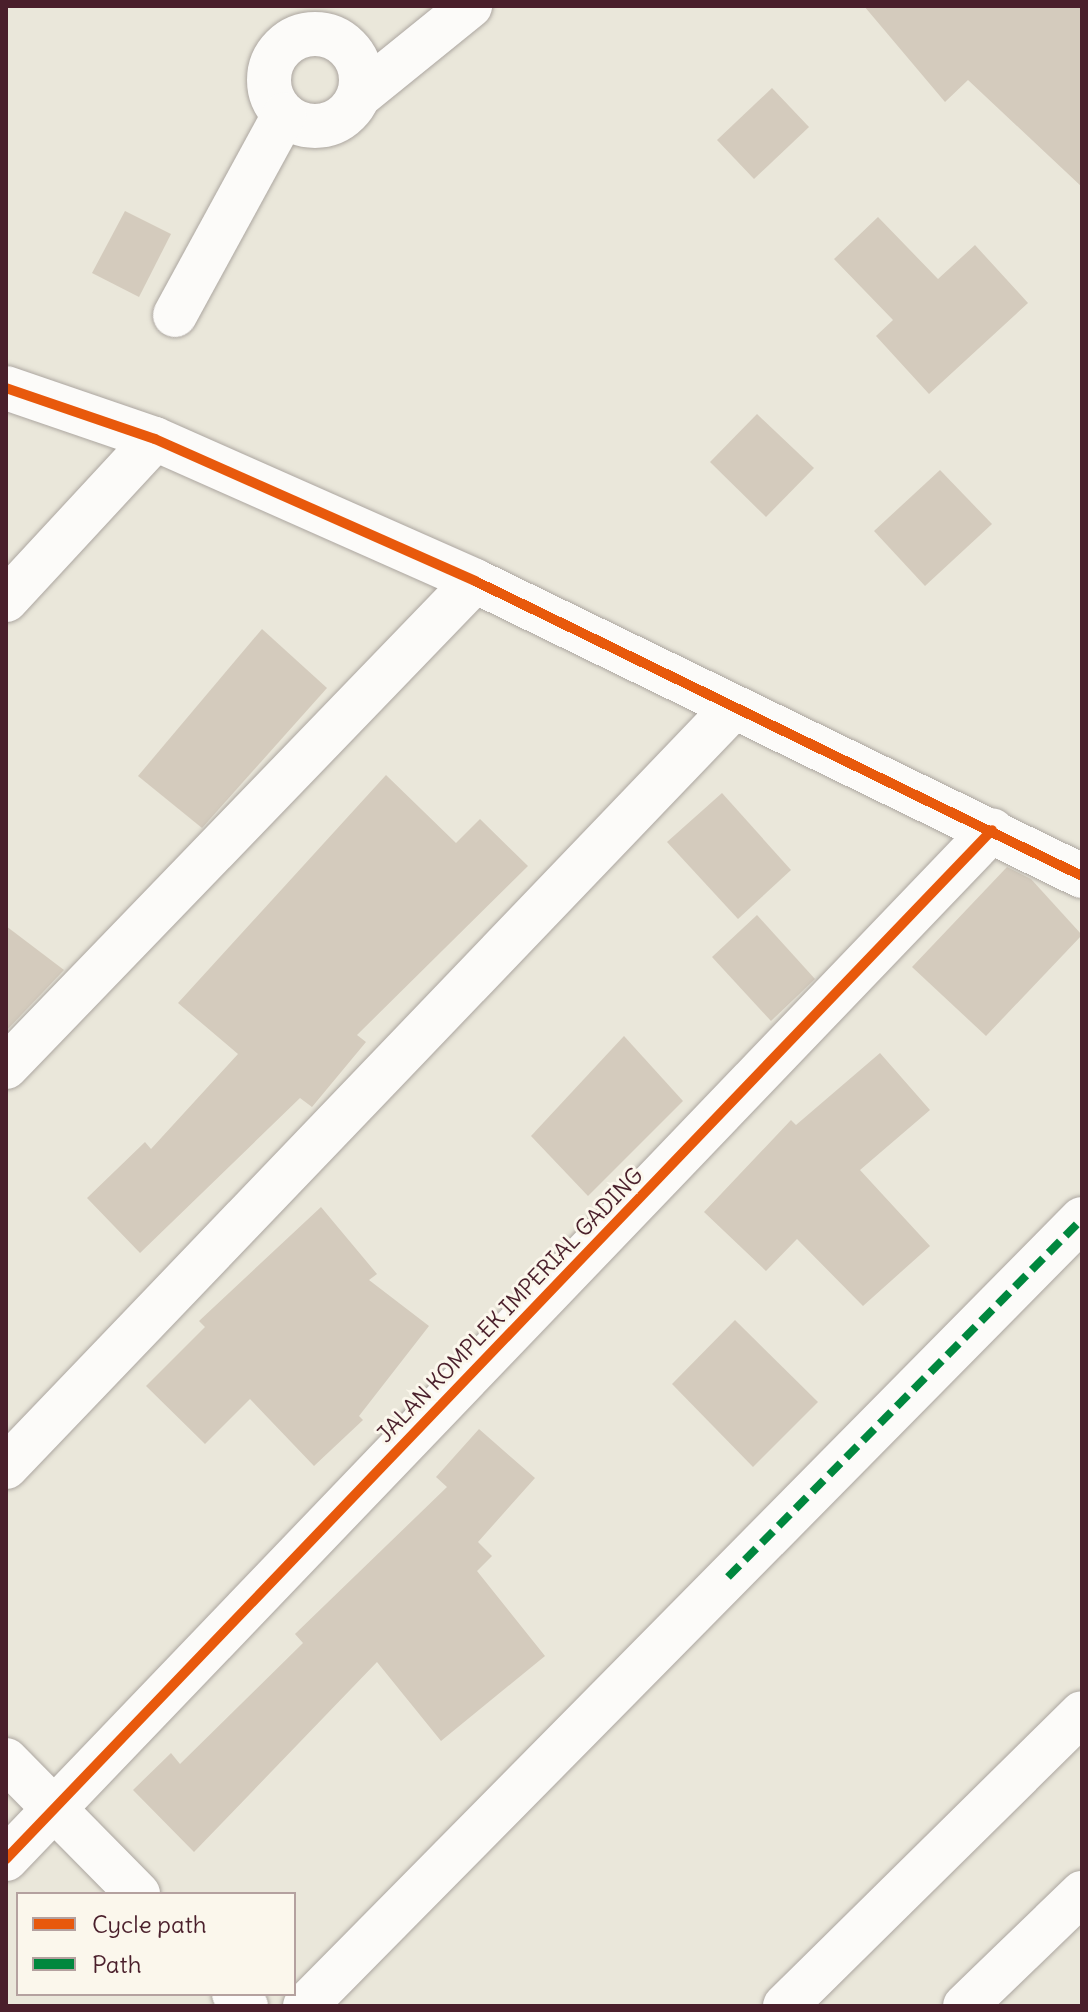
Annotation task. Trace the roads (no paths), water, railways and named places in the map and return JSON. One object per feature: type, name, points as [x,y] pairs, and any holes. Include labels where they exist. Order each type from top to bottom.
[{"type":"street","points":[[352,6],[319,34],[292,40],[273,62],[270,90],[284,115],[326,125],[470,6]]},
{"type":"street","points":[[319,34],[354,55],[359,96]]},
{"type":"street","points":[[175,315],[284,115]]},
{"type":"street","points":[[6,388],[155,439],[475,581],[1082,876]]},
{"type":"street","points":[[6,600],[155,439]]},
{"type":"street","points":[[6,1067],[475,581]]},
{"type":"street","points":[[6,1467],[733,708]]},
{"type":"street","name":"JALAN KOMPLEK IMPERIAL GADING","points":[[6,1859],[992,830]]},
{"type":"street","points":[[305,2006],[1082,1219]]},
{"type":"street","points":[[785,2006],[1082,1713]]},
{"type":"street","points":[[6,1760],[56,1807],[136,1892]]},
{"type":"street","points":[[965,2006],[1082,1893]]}]
